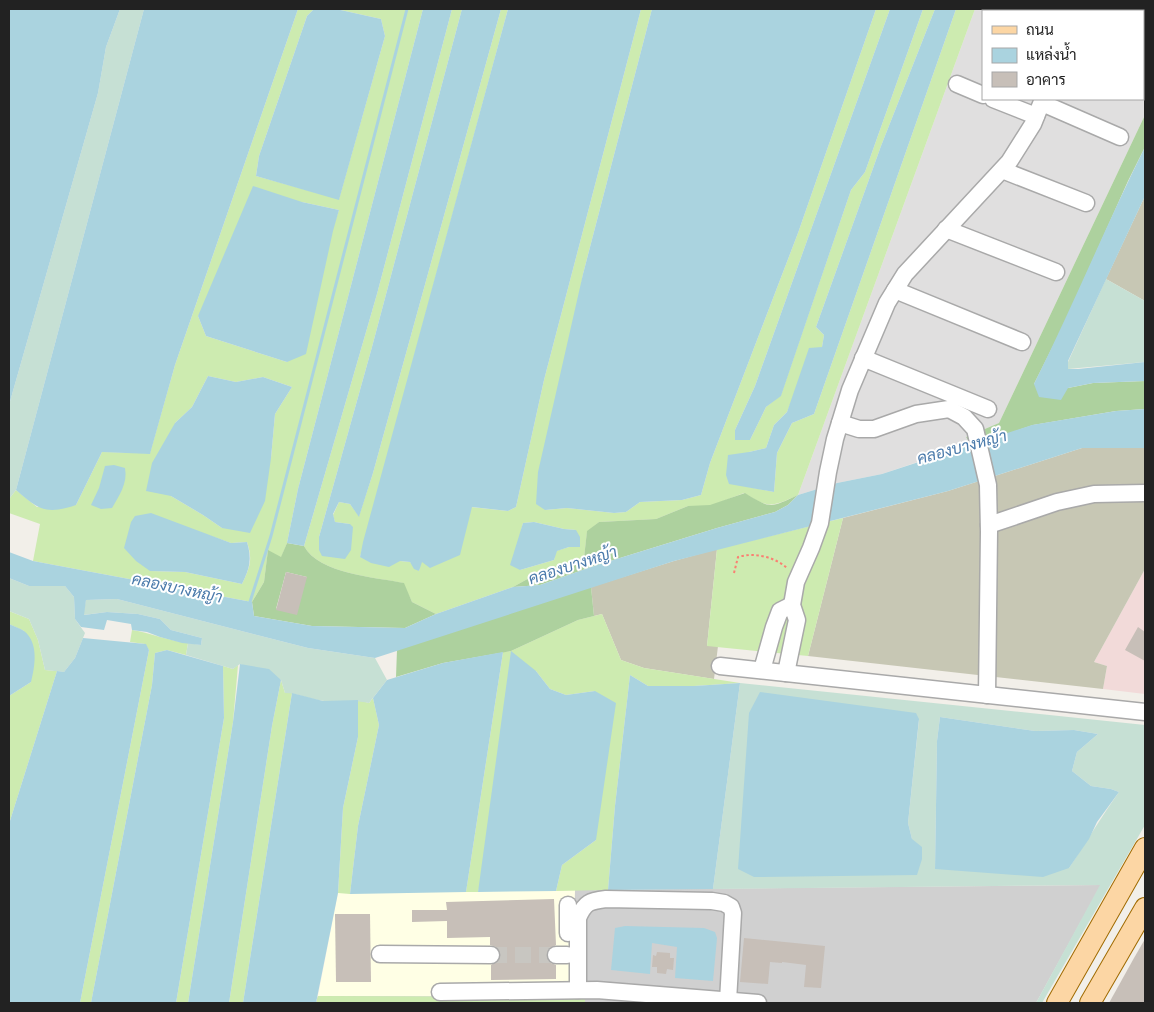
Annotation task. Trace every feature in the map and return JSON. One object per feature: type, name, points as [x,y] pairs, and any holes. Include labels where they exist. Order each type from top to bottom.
[{"type":"main road","points":[[1057,1003],[1145,848]]},
{"type":"main road","points":[[1093,998],[1145,908]]},
{"type":"main road","points":[[1070,982],[1079,974],[1094,977],[1096,983],[1093,998]]},
{"type":"street","points":[[957,84],[982,95]]},
{"type":"street","points":[[1000,100],[1040,106],[1120,137]]},
{"type":"street","points":[[786,673],[797,620],[792,605],[801,571],[820,524],[834,439],[850,390],[886,303],[905,274],[1002,170],[1040,106]]},
{"type":"street","points":[[1002,170],[1086,203]]},
{"type":"street","points":[[946,229],[1056,272]]},
{"type":"street","points":[[895,290],[1022,342]]},
{"type":"street","points":[[863,358],[988,409]]},
{"type":"street","points":[[840,422],[859,429],[874,429],[916,414],[949,409],[964,417],[975,430],[988,483],[987,695]]},
{"type":"street","points":[[989,525],[1057,502],[1094,494],[1145,493]]},
{"type":"street","points":[[762,670],[780,611],[792,605]]},
{"type":"street","points":[[720,666],[1145,712]]},
{"type":"street","points":[[573,990],[578,918],[582,909],[591,900],[712,901],[724,903],[731,907],[733,913],[728,1000]]},
{"type":"street","points":[[568,904],[562,955],[573,990]]},
{"type":"street","points":[[380,954],[491,955]]},
{"type":"street","points":[[440,992],[573,990],[628,992],[758,1003]]},
{"type":"path","points":[[734,573],[738,557],[744,555],[778,561],[801,571]]},
{"type":"shaded area","points":[[120,9],[144,9],[16,490],[9,499],[9,405],[98,93],[106,47]]},
{"type":"shaded area","points":[[975,9],[1145,9],[1145,115],[999,423],[966,437],[972,446],[882,474],[837,483],[798,495]]},
{"type":"shaded area","points":[[1145,196],[1145,301],[1106,279]]},
{"type":"shaded area","points":[[1106,279],[1145,301],[1145,362],[1068,369],[1068,362]]},
{"type":"shaded area","points":[[1082,448],[1145,448],[1145,569],[1094,662],[1107,666],[1103,689],[808,656],[843,518],[948,491]]},
{"type":"shaded area","points":[[717,549],[707,646],[718,646],[714,679],[644,668],[621,660],[602,614],[594,616],[591,587]]},
{"type":"shaded area","points":[[1145,569],[1145,694],[1103,689],[1107,666],[1094,662]]},
{"type":"shaded area","points":[[9,578],[29,586],[65,586],[74,597],[75,619],[85,633],[75,658],[64,672],[45,670],[38,640],[29,619],[9,611]]},
{"type":"shaded area","points":[[117,599],[308,648],[375,658],[387,680],[369,703],[358,701],[324,701],[285,693],[281,680],[240,664],[233,669],[186,655],[188,643],[201,645],[202,638],[171,630],[160,619],[138,614],[107,612],[83,615],[86,600]]},
{"type":"shaded area","points":[[740,683],[1145,725],[1145,825],[1042,1003],[1036,1003],[1100,885],[713,889]],"holes":[[[940,717],[1035,731],[1074,730],[1098,734],[1077,752],[1072,771],[1091,786],[1119,792],[1069,868],[935,869],[937,741]],[[919,720],[908,823],[912,839],[738,869]]]},
{"type":"shaded area","points":[[1101,885],[1036,1003],[316,1003],[318,996],[573,997],[575,890]]},
{"type":"shaded area","points":[[575,890],[573,997],[318,996],[338,893]]},
{"type":"green space","points":[[298,9],[314,9],[307,16],[259,156],[256,176],[339,199],[385,36],[381,19],[336,9],[423,9],[298,489],[287,543],[281,558],[268,551],[264,582],[252,602],[33,561],[40,524],[9,513],[9,499],[16,490],[37,507],[76,505],[102,452],[150,453],[175,365]],"holes":[[[302,202],[339,210],[287,362],[206,336],[198,316]],[[208,376],[236,382],[263,377],[292,387],[275,414],[271,458],[222,528],[171,496],[175,423],[192,407]],[[208,535],[231,543],[247,542],[249,548],[250,563],[242,584],[185,572],[150,571]]]},
{"type":"green space","points":[[452,9],[462,9],[319,537],[350,524],[335,522],[333,515],[339,502],[350,504],[359,516],[373,473],[501,9],[508,9],[360,557],[410,562],[419,571],[421,561],[469,517],[471,507],[508,511],[516,507],[544,380],[641,9],[652,9],[583,274],[545,510],[567,508],[614,513],[626,512],[640,502],[682,500],[701,495],[710,463],[798,233],[876,9],[890,9],[755,386],[735,430],[750,440],[766,407],[781,395],[851,190],[865,172],[923,9],[935,9],[881,146],[816,327],[824,335],[822,347],[796,390],[787,412],[774,425],[766,448],[749,452],[749,487],[774,492],[777,453],[792,423],[814,414],[956,9],[975,9],[798,495],[776,504],[765,504],[744,493],[710,506],[688,506],[656,519],[599,522],[587,532],[584,558],[531,577],[513,587],[436,614],[412,602],[403,583],[349,573],[322,563],[311,555],[304,546],[377,294]],"holes":[[[534,522],[576,530],[569,547],[556,551],[554,560],[520,570],[523,523]]]},
{"type":"green space","points":[[1145,115],[1145,147],[1064,324],[1034,384],[1068,388],[1093,383],[1145,381],[1145,409],[1116,411],[1033,425],[972,446],[966,437],[999,423]]},
{"type":"green space","points":[[745,493],[760,502],[771,505],[798,495],[788,505],[775,512],[594,566],[540,585],[513,587],[531,577],[584,558],[587,531],[599,522],[656,519],[688,506],[710,505]]},
{"type":"green space","points":[[843,518],[808,656],[707,646],[717,549]]},
{"type":"green space","points":[[287,543],[304,546],[311,555],[322,563],[335,568],[349,573],[404,583],[412,602],[436,614],[405,628],[312,626],[254,616],[252,602],[264,582],[268,550],[281,557]],"holes":[[[286,572],[307,577],[276,609]]]},
{"type":"green space","points":[[591,587],[594,616],[578,620],[511,651],[443,663],[396,677],[397,650]]},
{"type":"green space","points":[[9,611],[29,619],[38,640],[45,670],[57,671],[9,824],[9,696],[31,682],[24,631],[9,624]]},
{"type":"green space","points":[[602,614],[621,660],[644,668],[740,683],[648,686],[630,675],[615,806],[608,890],[556,891],[562,865],[596,840],[595,691],[566,695],[550,689],[536,671],[478,892],[466,892],[503,652],[511,651],[578,620]]},
{"type":"green space","points":[[132,630],[188,643],[186,655],[167,650],[155,653],[152,685],[91,1003],[80,1003],[149,650],[145,644],[130,642]]},
{"type":"green space","points":[[238,665],[233,722],[188,1003],[176,1003],[224,718],[223,666],[233,669]]},
{"type":"green space","points":[[281,680],[285,693],[292,693],[243,1003],[229,1003],[272,726]]},
{"type":"green space","points":[[373,698],[379,725],[358,826],[350,894],[338,893],[343,808],[358,737],[358,700],[369,703]]},
{"type":"green space","points":[[318,996],[585,996],[585,1003],[316,1003]]},
{"type":"water","points":[[9,9],[120,9],[106,47],[98,93],[9,405]]},
{"type":"water","points":[[144,9],[298,9],[175,365],[150,454],[102,452],[76,505],[57,510],[43,509],[16,490]]},
{"type":"water","points":[[314,9],[336,9],[381,19],[385,36],[339,200],[256,176],[259,156],[307,16]]},
{"type":"water","points":[[423,9],[452,9],[377,294],[304,546],[287,543],[298,489]]},
{"type":"water","points":[[462,9],[501,9],[373,473],[359,517],[350,504],[339,502],[333,514],[335,522],[350,524],[353,527],[351,550],[345,559],[322,556],[319,550],[319,537]]},
{"type":"water","points":[[508,9],[641,9],[544,380],[516,507],[508,511],[472,507],[460,555],[430,568],[422,562],[419,571],[414,569],[410,562],[400,561],[389,567],[371,563],[360,557],[363,542]]},
{"type":"water","points":[[652,9],[876,9],[798,233],[710,463],[701,495],[682,500],[640,502],[626,512],[614,513],[567,508],[545,510],[536,504],[538,472],[583,274]]},
{"type":"water","points":[[890,9],[923,9],[865,172],[851,190],[781,396],[766,407],[750,440],[735,440],[735,430],[755,386]]},
{"type":"water","points":[[935,9],[956,9],[814,414],[792,423],[777,453],[774,492],[729,484],[726,475],[728,455],[766,448],[774,425],[787,412],[809,348],[822,347],[824,335],[816,327],[881,146]]},
{"type":"water","points":[[1145,147],[1145,196],[1068,361],[1068,369],[1145,362],[1145,381],[1093,383],[1068,388],[1061,400],[1039,397],[1034,384]]},
{"type":"water","points":[[253,186],[302,202],[339,210],[306,354],[287,362],[206,336],[198,316]]},
{"type":"water","points":[[208,376],[236,382],[263,377],[292,387],[275,414],[265,501],[250,533],[222,528],[171,496],[146,491],[152,463],[175,423],[192,407]]},
{"type":"water","name":"คลองบางหญ้า","points":[[1145,409],[1145,448],[1082,448],[948,491],[674,561],[375,658],[308,648],[117,599],[86,600],[84,615],[107,612],[138,614],[160,619],[171,630],[202,638],[201,645],[182,643],[147,632],[132,630],[131,624],[107,620],[104,630],[81,627],[75,619],[74,597],[65,586],[29,586],[9,578],[9,552],[33,561],[252,602],[254,616],[312,626],[405,628],[436,614],[513,587],[540,585],[594,566],[775,512],[788,505],[798,495],[837,483],[882,474],[1032,425],[1116,411]]},
{"type":"water","points":[[114,465],[125,468],[126,474],[122,489],[112,508],[101,509],[91,505],[99,488],[105,466]]},
{"type":"water","points":[[151,513],[231,543],[247,542],[249,563],[242,584],[185,572],[150,571],[136,561],[124,548],[131,522],[135,516]]},
{"type":"water","points":[[534,522],[576,530],[580,537],[580,547],[569,547],[557,551],[554,560],[520,570],[510,565],[523,523]]},
{"type":"water","points":[[9,624],[22,630],[29,636],[35,655],[31,682],[9,696]]},
{"type":"water","points":[[83,638],[146,644],[149,650],[80,1003],[9,1003],[9,824],[57,671],[64,672],[75,658]]},
{"type":"water","points":[[167,650],[223,666],[224,718],[176,1003],[91,1003],[152,685],[155,653]]},
{"type":"water","points":[[511,651],[536,671],[550,689],[566,695],[595,691],[616,703],[596,840],[562,865],[556,891],[478,892]]},
{"type":"water","points":[[503,652],[466,892],[350,894],[358,826],[379,725],[373,698],[387,680],[443,663]]},
{"type":"water","points":[[240,664],[269,669],[281,680],[272,726],[229,1003],[188,1003],[233,722]]},
{"type":"water","points":[[630,675],[648,686],[740,683],[713,889],[608,890],[615,806]]},
{"type":"water","points":[[760,692],[916,713],[919,719],[908,823],[912,839],[922,847],[922,859],[917,875],[754,877],[738,869],[749,713]]},
{"type":"water","points":[[292,693],[323,701],[358,700],[358,737],[343,808],[338,893],[316,1003],[243,1003]]},
{"type":"water","points":[[940,717],[1035,731],[1074,730],[1098,734],[1077,752],[1072,771],[1091,786],[1119,792],[1097,822],[1089,839],[1069,868],[1043,877],[935,869],[937,741]]},
{"type":"water","points":[[625,926],[704,928],[715,932],[717,938],[713,981],[675,978],[677,947],[652,943],[650,974],[611,970],[615,928]]},
{"type":"building","points":[[286,572],[307,577],[297,615],[276,610]]},
{"type":"building","points":[[1138,627],[1145,632],[1145,661],[1125,650]]},
{"type":"building","points":[[554,899],[556,945],[548,950],[546,955],[551,963],[556,965],[556,979],[491,980],[491,965],[499,960],[501,955],[496,947],[490,945],[490,937],[447,938],[447,921],[412,922],[412,910],[447,910],[446,902]]},
{"type":"building","points":[[335,914],[370,914],[371,982],[336,982]]},
{"type":"building","points":[[744,938],[825,946],[821,988],[804,987],[806,965],[782,962],[770,962],[768,984],[740,982]]},
{"type":"building","points":[[1145,939],[1145,1003],[1109,1003],[1134,958]]},
{"type":"building","points":[[657,952],[670,953],[670,958],[674,958],[673,970],[667,969],[666,974],[657,973],[657,967],[652,967],[653,955],[656,956]]},
{"type":"waterway","points":[[249,605],[271,536],[407,9]]},
{"type":"tunnel","points":[[491,955],[556,955]]}]
